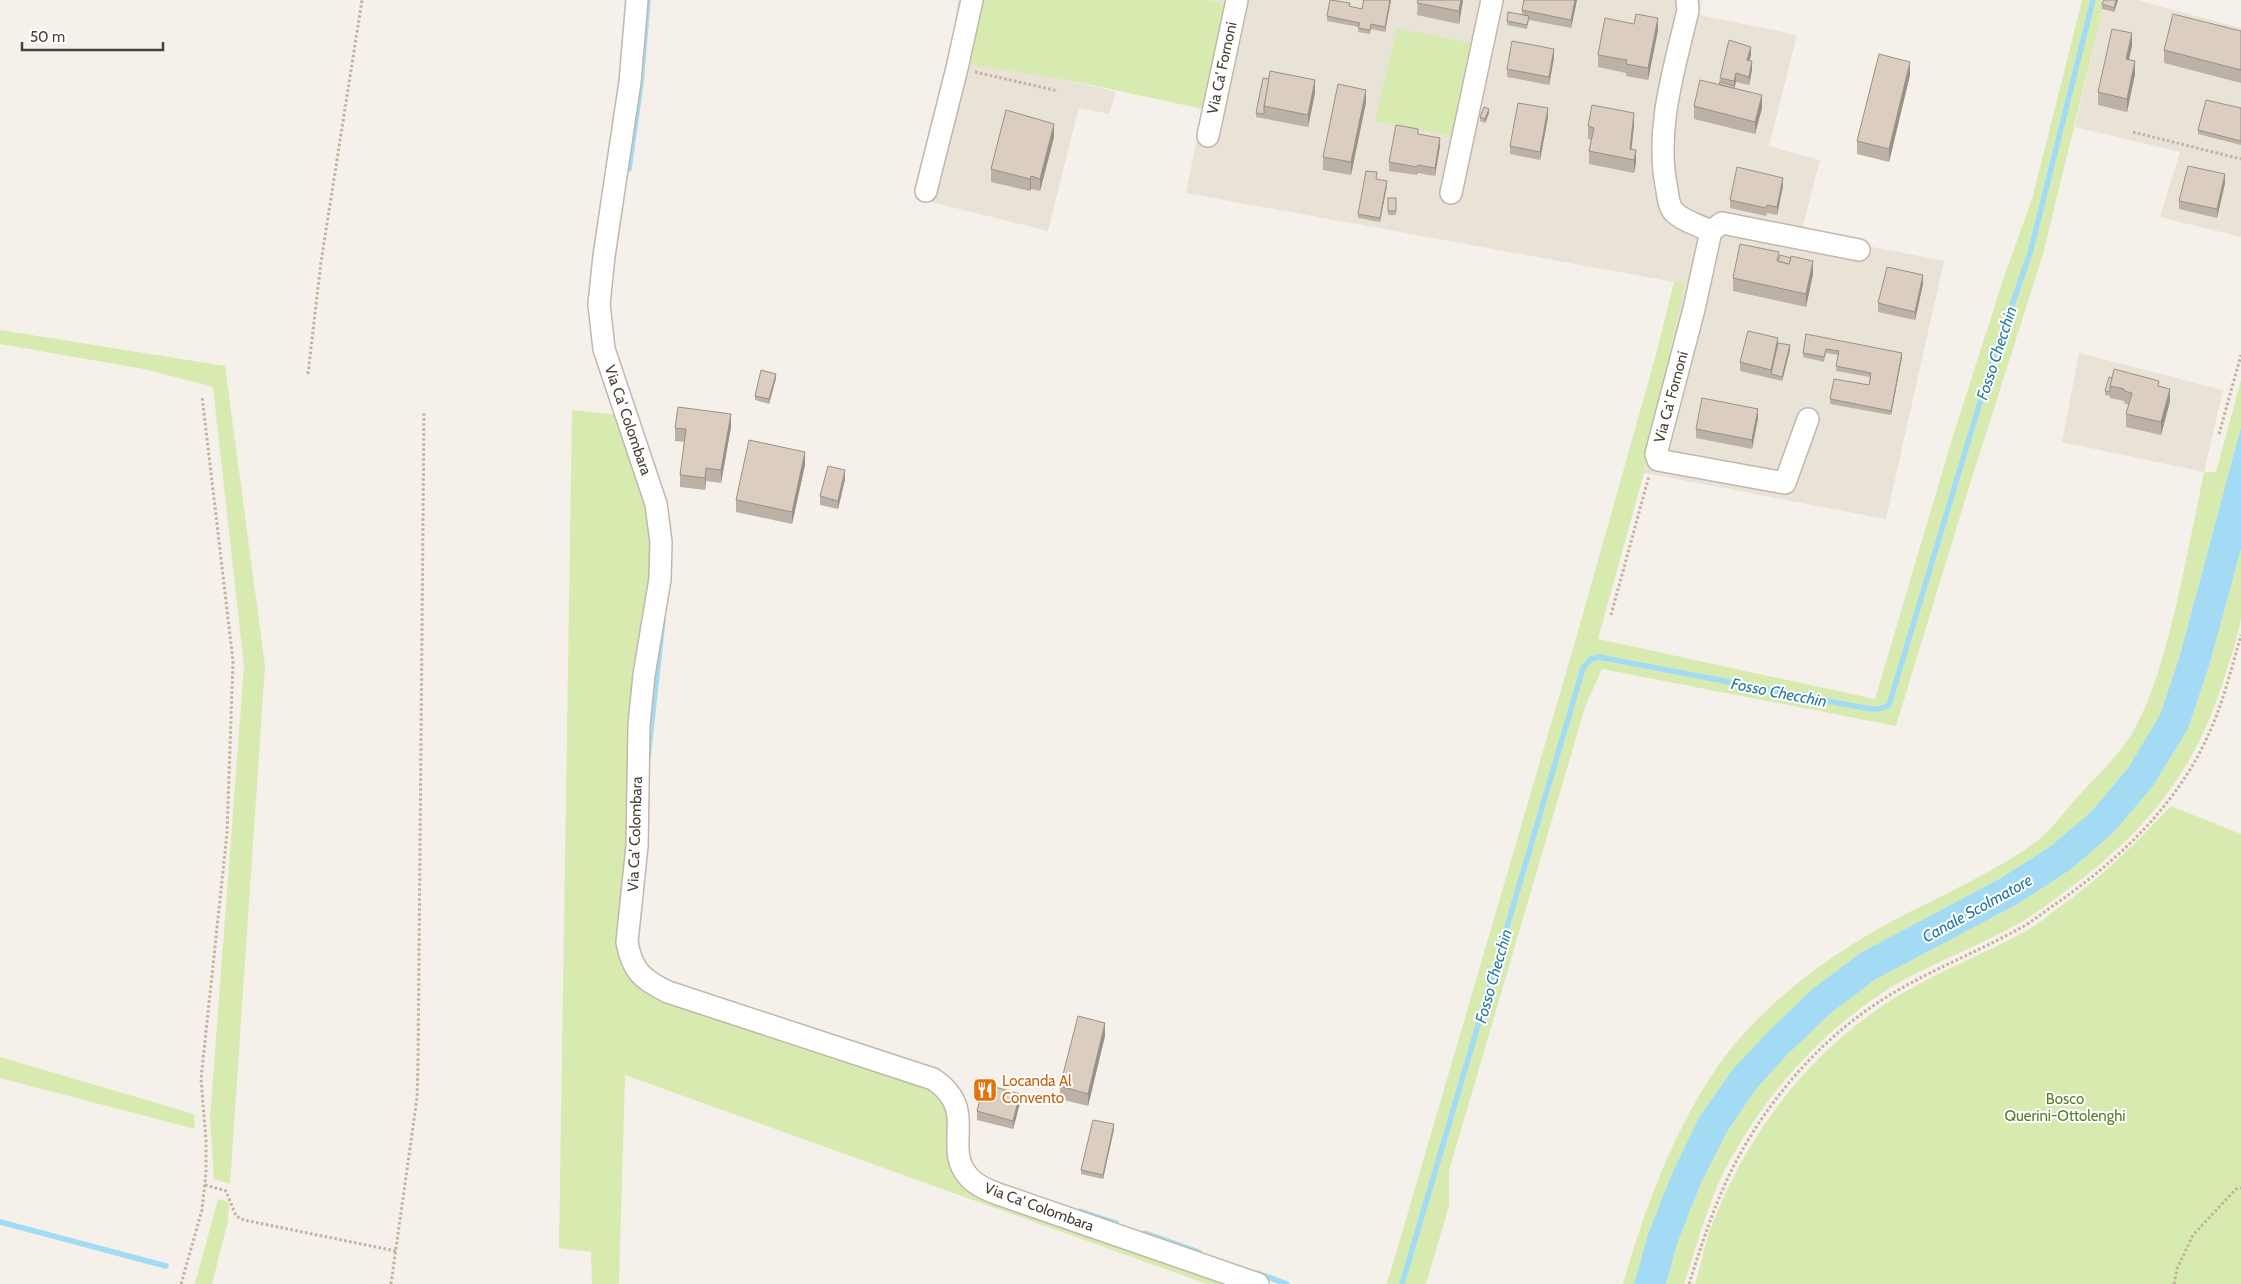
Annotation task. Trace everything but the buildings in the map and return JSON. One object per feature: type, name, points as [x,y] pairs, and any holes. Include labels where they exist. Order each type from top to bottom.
[{"type":"street","name":"Via Ca' Colombara","points":[[637,0],[630,82],[604,256],[599,304],[604,349],[656,504],[661,542],[660,579],[644,675],[639,725],[637,846],[627,942],[634,967],[642,977],[668,992],[933,1079],[946,1088],[958,1112],[960,1165],[968,1177],[981,1186],[998,1194],[1258,1284]]},
{"type":"street","points":[[926,191],[972,0]]},
{"type":"street","name":"Via Ca' Fornoni","points":[[1208,136],[1236,0]]},
{"type":"street","points":[[1451,193],[1492,0]]},
{"type":"street","points":[[1687,0],[1688,10],[1666,112],[1664,139],[1665,183],[1673,211],[1683,218],[1711,231],[1722,223],[1858,250]]},
{"type":"street","name":"Via Ca' Fornoni","points":[[1711,231],[1694,308],[1656,454],[1658,460],[1785,483],[1808,420]]},
{"type":"path","points":[[308,374],[321,262],[362,0]]},
{"type":"path","points":[[957,68],[1058,91]]},
{"type":"path","points":[[2133,132],[2241,159]]},
{"type":"path","points":[[2219,434],[2241,355]]},
{"type":"path","points":[[181,1284],[202,1210],[205,1185],[206,1140],[200,1079],[227,833],[233,661],[202,396]]},
{"type":"path","points":[[391,1284],[417,1098],[424,413]]},
{"type":"path","points":[[1611,616],[1656,454]]},
{"type":"path","points":[[1689,1284],[1708,1225],[1738,1156],[1802,1067],[1867,1010],[1900,989],[2026,925],[2086,883],[2124,850],[2154,819],[2193,764],[2215,718],[2241,635]]},
{"type":"path","points":[[205,1185],[226,1191],[236,1216],[244,1220],[396,1251]]},
{"type":"path","points":[[2174,1284],[2177,1269],[2193,1235],[2236,1189],[2241,1188]]},
{"type":"shaded area","points":[[958,0],[980,0],[1068,80],[1116,92],[1109,114],[1079,108],[1048,231],[915,198],[948,73]]},
{"type":"shaded area","points":[[1208,0],[1702,0],[1699,15],[1797,35],[1769,146],[1820,160],[1801,233],[1944,261],[1886,519],[1644,473],[1685,284],[1186,193],[1224,4]]},
{"type":"shaded area","points":[[2105,0],[2136,0],[2241,28],[2241,237],[2160,217],[2180,152],[2075,127]]},
{"type":"shaded area","points":[[2079,353],[2223,390],[2204,472],[2062,442]]},
{"type":"green space","points":[[980,0],[1208,0],[1224,4],[1203,109],[1068,80],[969,64]]},
{"type":"green space","points":[[2082,0],[2105,0],[2043,254],[1896,726],[1602,669],[1585,707],[1449,1171],[1449,1206],[1426,1284],[1387,1284],[1577,635],[1657,351],[1674,282],[1685,284],[1644,473],[1598,639],[1875,699],[1952,439],[2005,274],[2032,199]]},
{"type":"green space","points":[[1397,28],[1470,43],[1452,136],[1375,121]]},
{"type":"green space","points":[[0,330],[225,366],[265,666],[230,1184],[214,1179],[210,1118],[244,666],[213,387],[144,369],[0,344]]},
{"type":"green space","points":[[2241,380],[2241,427],[2180,655],[2160,716],[2128,768],[2091,812],[2052,845],[2001,878],[1860,953],[1811,990],[1732,1070],[1700,1116],[1673,1171],[1648,1234],[1634,1284],[1623,1284],[1651,1198],[1675,1142],[1704,1088],[1720,1063],[1748,1029],[1780,997],[1834,956],[1875,930],[1969,882],[2037,841],[2055,824],[2126,743],[2146,705],[2158,672],[2176,606],[2204,472],[2216,472]]},
{"type":"green space","points":[[572,410],[619,415],[654,526],[628,973],[918,1079],[947,1102],[951,1166],[958,1179],[974,1191],[1241,1284],[1207,1284],[625,1075],[619,1284],[592,1284],[591,1252],[559,1248]]},
{"type":"green space","points":[[2241,549],[2241,617],[2239,630],[2215,705],[2201,738],[2185,768],[2166,796],[2120,846],[2093,870],[2038,911],[2008,929],[1891,987],[1855,1013],[1812,1050],[1781,1084],[1753,1122],[1729,1162],[1709,1207],[1684,1284],[1666,1284],[1677,1244],[1701,1183],[1727,1132],[1756,1089],[1787,1055],[1831,1013],[1876,979],[2016,905],[2070,870],[2113,833],[2153,786],[2188,729],[2210,663]]},
{"type":"green space","name":"Bosco Querini-Ottolenghi","points":[[2171,806],[2241,834],[2241,1284],[1695,1284],[1713,1222],[1741,1163],[1757,1135],[1776,1109],[1818,1059],[1842,1037],[1885,1004],[1924,981],[2026,931],[2073,898],[2130,847]]},
{"type":"green space","points":[[0,1057],[194,1114],[195,1129],[0,1078]]},
{"type":"green space","points":[[218,1199],[229,1202],[228,1221],[212,1284],[195,1284]]},
{"type":"water","name":"Canale Scolmatore","points":[[2241,427],[2241,549],[2210,663],[2188,729],[2153,786],[2113,833],[2070,870],[2016,905],[1876,979],[1831,1013],[1787,1055],[1756,1089],[1727,1132],[1701,1183],[1677,1244],[1666,1284],[1634,1284],[1648,1234],[1673,1171],[1700,1116],[1732,1070],[1766,1034],[1811,990],[1860,953],[2001,878],[2052,845],[2091,812],[2128,768],[2160,715],[2180,655]]},
{"type":"waterway","points":[[629,169],[641,83],[648,0]]},
{"type":"waterway","name":"Fosso Checchin","points":[[1402,1284],[1583,668],[1591,659],[1599,657],[1863,708],[1877,709],[1889,705],[1990,369],[2030,253],[2093,0]]},
{"type":"waterway","points":[[648,757],[663,620]]},
{"type":"waterway","points":[[1080,1211],[1116,1223]]},
{"type":"waterway","points":[[0,1222],[166,1266]]},
{"type":"waterway","points":[[1145,1233],[1199,1252]]},
{"type":"waterway","points":[[1257,1273],[1287,1284]]},
{"type":"place","name":"Locanda Al Convento","points":[[985,1090]]}]
